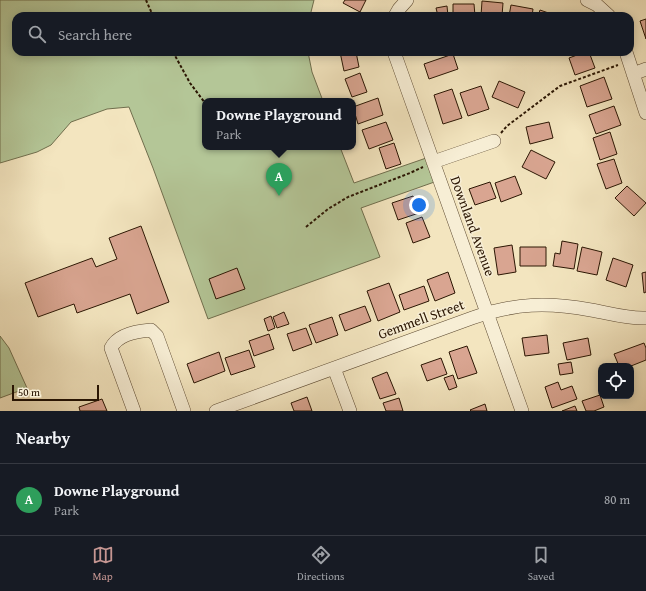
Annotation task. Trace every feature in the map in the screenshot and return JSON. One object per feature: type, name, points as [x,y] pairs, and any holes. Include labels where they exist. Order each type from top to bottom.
[{"type":"street","points":[[398,12],[407,0]]},
{"type":"street","points":[[587,0],[605,12]]},
{"type":"street","name":"Downland Avenue","points":[[395,56],[522,411]]},
{"type":"street","points":[[627,56],[646,113]]},
{"type":"street","points":[[633,74],[646,69]]},
{"type":"street","points":[[433,162],[494,141]]},
{"type":"street","name":"Gemmell Street","points":[[216,411],[487,313],[515,307],[547,304],[646,318]]},
{"type":"street","points":[[134,411],[112,348],[114,343],[121,338],[138,331],[151,330],[157,336],[184,411]]},
{"type":"street","points":[[334,368],[350,411]]},
{"type":"path","points":[[146,0],[151,12]]},
{"type":"path","points":[[175,56],[190,83],[202,99]]},
{"type":"path","points":[[494,141],[507,126],[560,86],[627,56]]},
{"type":"path","points":[[306,227],[328,209],[348,197],[410,173],[433,162]]},
{"type":"green space","points":[[0,0],[314,0],[311,12],[12,12],[12,56],[309,56],[312,72],[322,98],[202,98],[202,150],[341,150],[354,183],[432,156],[440,180],[361,208],[380,257],[208,319],[129,107],[107,109],[71,122],[51,145],[37,152],[0,163]]},
{"type":"green space","points":[[0,336],[9,348],[27,388],[0,398]]},
{"type":"building","points":[[345,0],[366,0],[360,12],[343,3]]},
{"type":"building","points":[[482,1],[503,3],[502,12],[481,12]]},
{"type":"building","points":[[453,4],[474,4],[475,12],[453,12]]},
{"type":"building","points":[[511,5],[533,9],[533,12],[510,12]]},
{"type":"building","points":[[447,6],[448,12],[437,12],[436,8]]},
{"type":"building","points":[[646,19],[646,39],[640,21]]},
{"type":"building","points":[[341,56],[357,56],[359,67],[344,71]]},
{"type":"building","points":[[447,56],[454,56],[458,69],[429,79],[424,64]]},
{"type":"building","points":[[574,56],[590,56],[595,68],[575,75],[569,58]]},
{"type":"building","points":[[360,73],[367,92],[352,97],[345,79]]},
{"type":"building","points":[[604,77],[612,99],[587,107],[580,86]]},
{"type":"building","points":[[499,81],[525,92],[518,108],[492,97]]},
{"type":"building","points":[[481,86],[489,109],[468,116],[460,93]]},
{"type":"building","points":[[452,89],[462,118],[443,124],[434,95]]},
{"type":"building","points":[[378,98],[383,115],[358,124],[356,117],[356,106]]},
{"type":"building","points":[[614,106],[621,125],[596,134],[589,115]]},
{"type":"building","points":[[386,122],[393,140],[369,149],[362,130]]},
{"type":"building","points":[[549,122],[553,138],[530,144],[526,127]]},
{"type":"building","points":[[610,132],[617,154],[600,160],[593,138]]},
{"type":"building","points":[[394,143],[401,164],[386,169],[379,148]]},
{"type":"building","points":[[531,150],[555,162],[546,179],[522,167]]},
{"type":"building","points":[[614,159],[622,183],[606,189],[597,164]]},
{"type":"building","points":[[515,176],[522,194],[501,202],[495,183]]},
{"type":"building","points":[[490,182],[496,198],[475,205],[469,189]]},
{"type":"building","points":[[627,186],[646,203],[634,216],[615,198]]},
{"type":"building","points":[[413,196],[419,213],[398,220],[392,203]]},
{"type":"building","points":[[422,217],[430,237],[413,243],[406,223]]},
{"type":"building","points":[[141,226],[169,302],[137,314],[130,294],[77,313],[74,304],[38,317],[25,283],[92,258],[96,267],[117,259],[109,238]]},
{"type":"building","points":[[562,241],[578,244],[574,269],[553,266],[555,253],[560,254]]},
{"type":"building","points":[[512,245],[516,272],[498,275],[494,248]]},
{"type":"building","points":[[520,247],[546,247],[546,266],[520,266]]},
{"type":"building","points":[[582,247],[602,252],[597,275],[577,271]]},
{"type":"building","points":[[613,258],[633,265],[626,287],[606,280]]},
{"type":"building","points":[[237,268],[245,289],[216,299],[209,279]]},
{"type":"building","points":[[448,272],[455,293],[435,301],[427,280]]},
{"type":"building","points":[[646,272],[646,292],[644,293],[642,273]]},
{"type":"building","points":[[389,283],[400,312],[378,321],[367,291]]},
{"type":"building","points":[[424,286],[429,301],[404,310],[399,295]]},
{"type":"building","points":[[365,306],[371,321],[345,331],[339,315]]},
{"type":"building","points":[[284,312],[289,324],[277,328],[273,317]]},
{"type":"building","points":[[271,316],[275,328],[268,331],[264,319]]},
{"type":"building","points":[[332,317],[338,335],[316,343],[309,325]]},
{"type":"building","points":[[306,328],[312,344],[293,351],[287,334]]},
{"type":"building","points":[[269,334],[274,349],[254,356],[249,341]]},
{"type":"building","points":[[547,335],[549,353],[525,356],[522,338]]},
{"type":"building","points":[[588,338],[591,355],[567,360],[563,343]]},
{"type":"building","points":[[644,343],[646,348],[646,360],[634,365],[634,363],[618,363],[614,354]]},
{"type":"building","points":[[467,346],[477,373],[458,379],[449,352]]},
{"type":"building","points":[[249,350],[255,367],[231,375],[225,358]]},
{"type":"building","points":[[219,352],[225,371],[194,383],[187,364]]},
{"type":"building","points":[[441,358],[447,374],[427,381],[421,365]]},
{"type":"building","points":[[571,362],[573,373],[560,375],[558,364]]},
{"type":"building","points":[[387,372],[396,394],[380,399],[372,378]]},
{"type":"building","points":[[453,375],[457,387],[449,390],[444,378]]},
{"type":"building","points":[[558,382],[561,390],[572,386],[577,399],[552,408],[545,387]]},
{"type":"building","points":[[598,396],[598,399],[601,399],[604,407],[594,411],[586,411],[582,401]]},
{"type":"building","points":[[307,397],[312,411],[294,411],[291,403]]},
{"type":"building","points":[[399,398],[403,411],[386,411],[383,403]]},
{"type":"building","points":[[102,399],[107,411],[80,411],[79,407]]},
{"type":"building","points":[[485,404],[487,411],[470,410]]},
{"type":"building","points":[[575,406],[577,411],[562,411]]},
{"type":"place","name":"Downe Playground","points":[[279,196]]}]
